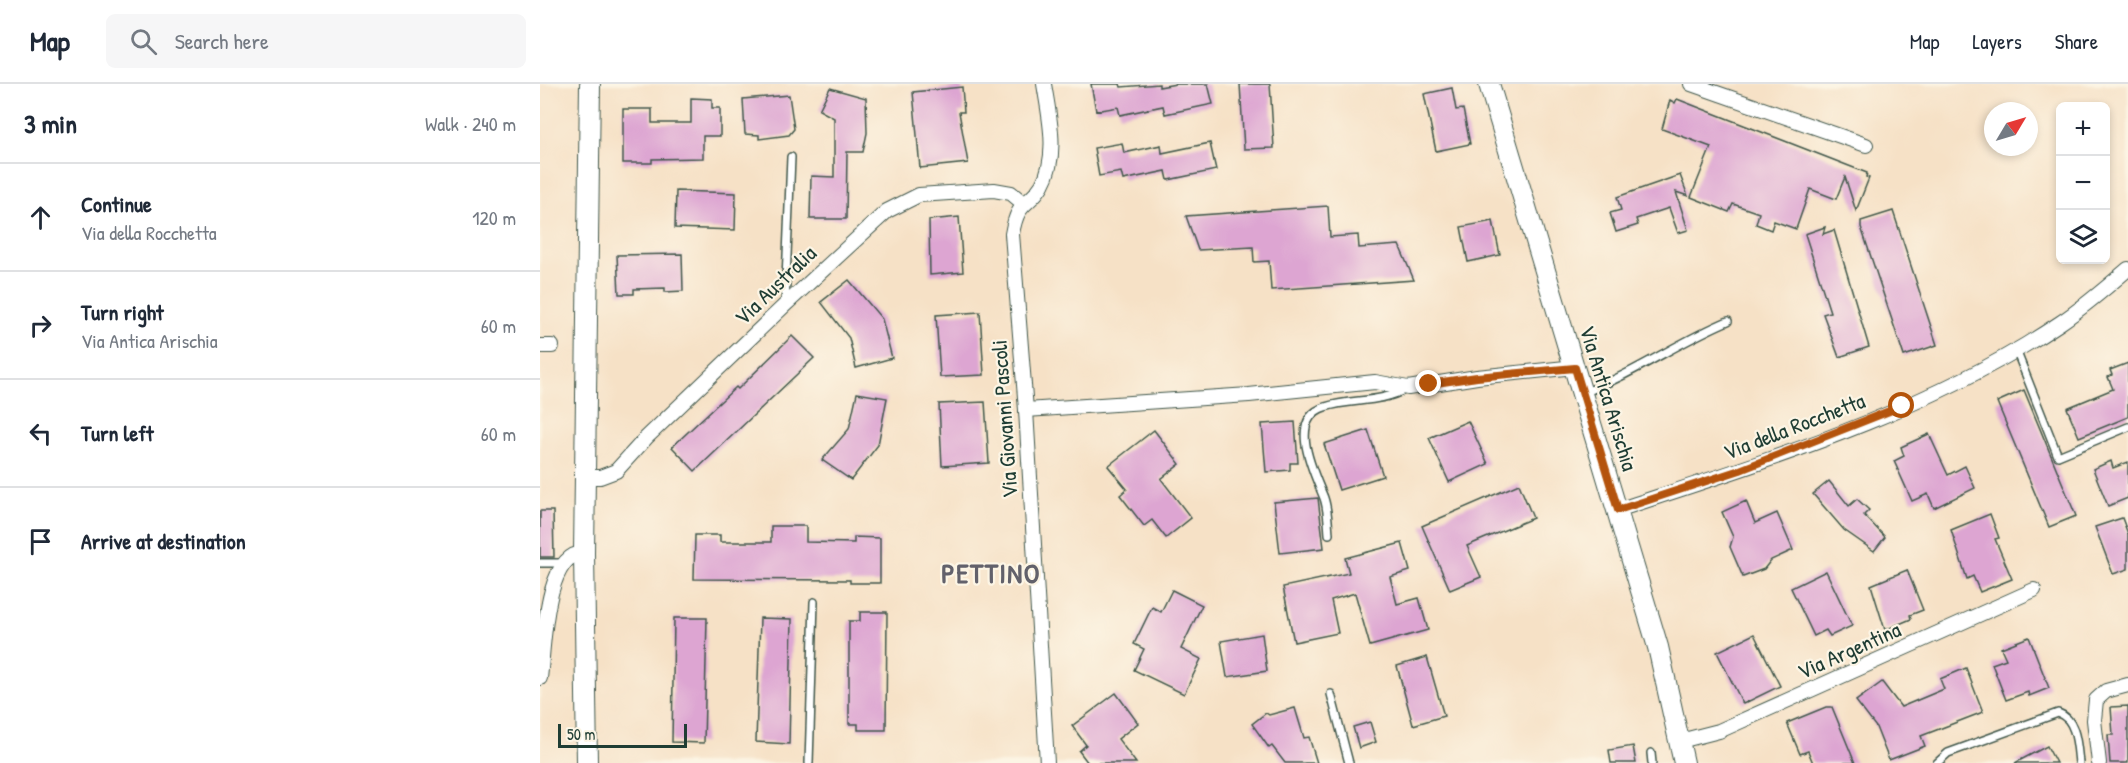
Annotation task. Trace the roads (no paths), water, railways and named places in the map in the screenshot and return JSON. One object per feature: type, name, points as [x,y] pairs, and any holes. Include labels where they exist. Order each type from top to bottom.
[{"type":"main road","points":[[587,763],[584,553],[590,84]]},
{"type":"main road","name":"Via Antica Arischia","points":[[1489,84],[1658,647],[1684,763]]},
{"type":"street","name":"Via Giovanni Pascoli","points":[[1044,84],[1051,155],[1041,186],[1023,203],[1017,213],[1012,234],[1026,410],[1047,763]]},
{"type":"street","points":[[1691,84],[1866,145]]},
{"type":"street","name":"Via Australia","points":[[585,477],[600,477],[616,471],[785,304],[887,211],[910,198],[994,190],[1011,193],[1023,203]]},
{"type":"street","name":"Via della Rocchetta","points":[[1618,510],[1740,470],[1852,428],[1966,377],[2061,322],[2128,269]]},
{"type":"street","points":[[1026,410],[1249,395],[1375,382],[1408,388],[1485,376],[1575,368]]},
{"type":"street","points":[[540,678],[551,588],[563,563],[572,556],[584,553]]},
{"type":"street","name":"Via Argentina","points":[[1680,741],[1719,731],[2034,590]]},
{"type":"street","points":[[2099,763],[2094,720],[2096,700],[2106,691],[2128,685]]},
{"type":"lane","points":[[785,304],[791,157]]},
{"type":"lane","points":[[1583,393],[1617,380],[1703,332],[1728,321]]},
{"type":"lane","points":[[2016,350],[2058,456],[2128,427]]},
{"type":"lane","points":[[1329,534],[1324,498],[1311,472],[1306,446],[1306,427],[1312,414],[1324,407],[1388,398],[1408,388]]},
{"type":"lane","points":[[540,563],[563,563]]},
{"type":"lane","points":[[809,763],[814,602]]},
{"type":"lane","points":[[1331,694],[1349,763]]},
{"type":"lane","points":[[1937,763],[1948,753],[2058,713],[2069,722],[2075,734],[2079,763]]},
{"type":"lane","points":[[1651,753],[1652,763]]},
{"type":"district","name":"PETTINO","points":[[991,573]]}]
